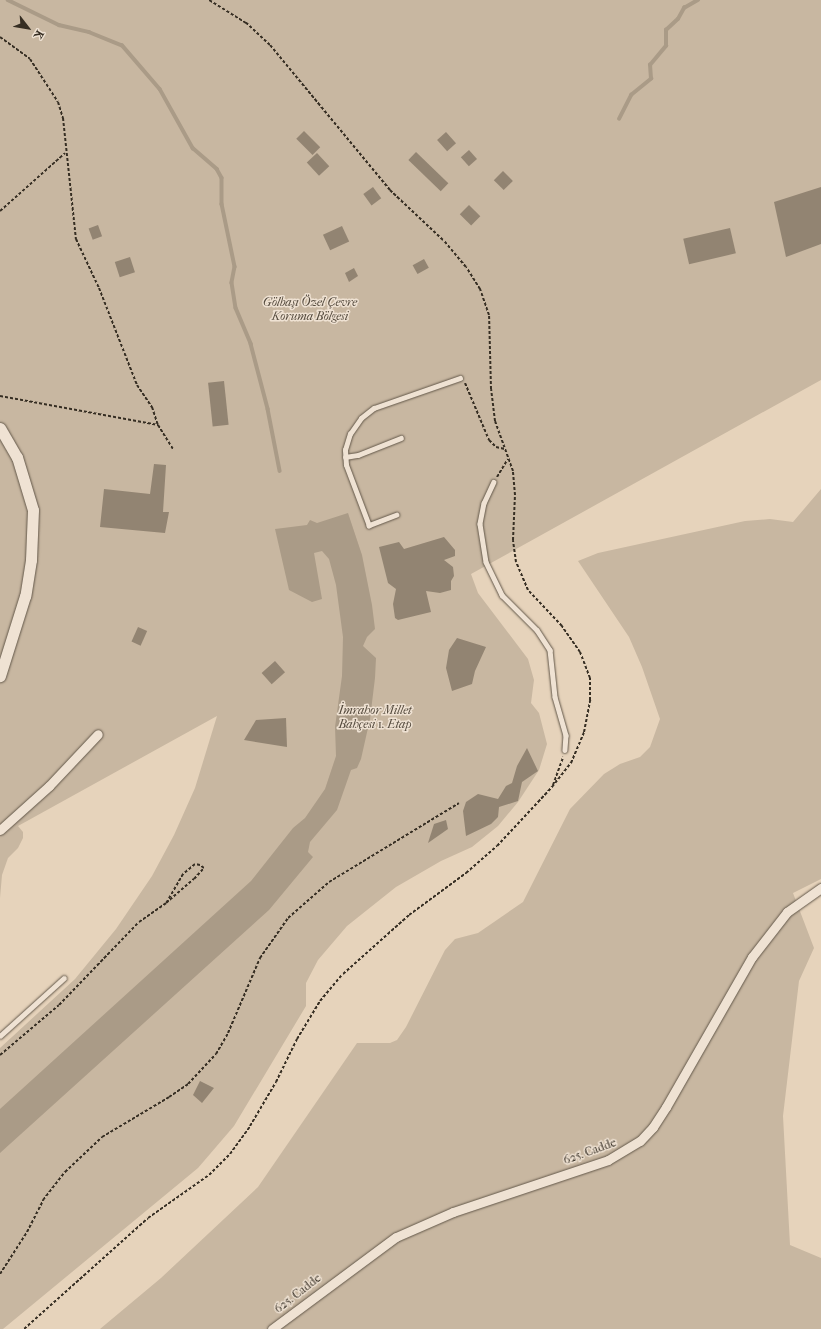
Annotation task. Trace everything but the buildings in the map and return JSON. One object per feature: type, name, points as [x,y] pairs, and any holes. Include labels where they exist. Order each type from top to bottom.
[{"type":"street","points":[[0,428],[17,457],[33,510],[31,560],[25,596],[0,676]]},
{"type":"street","points":[[0,830],[49,786],[98,734]]},
{"type":"street","name":"625. Cadde","points":[[272,1329],[333,1281],[396,1237],[414,1228],[526,1187],[608,1160],[640,1141],[653,1127],[666,1107],[731,991],[756,951],[787,912],[821,888]]},
{"type":"lane","points":[[397,515],[369,526],[346,465],[345,456],[352,430],[368,411],[460,378]]},
{"type":"lane","points":[[345,456],[358,455],[401,438]]},
{"type":"lane","points":[[494,482],[482,514],[480,535],[484,558],[499,591],[537,630],[550,650],[555,697],[566,735],[565,750]]},
{"type":"lane","points":[[0,1036],[64,978]]},
{"type":"path","points":[[24,1329],[148,1218],[210,1175],[230,1154],[250,1126],[320,1001],[343,974],[409,915],[466,873],[497,846],[552,787],[571,763],[584,732],[590,678],[580,652],[562,626],[528,590],[516,562],[513,540],[515,495],[513,471],[495,421],[491,389],[489,315],[480,289],[466,267],[443,240],[390,190],[270,46],[246,23],[209,0]]},
{"type":"path","points":[[0,37],[30,58],[54,96],[62,118],[76,239],[102,296],[137,385],[152,407],[158,425],[173,449]]},
{"type":"path","points":[[0,211],[65,153]]},
{"type":"path","points":[[460,378],[473,398],[489,440],[496,447],[505,449]]},
{"type":"path","points":[[0,396],[158,425]]},
{"type":"path","points":[[494,482],[508,459]]},
{"type":"path","points":[[552,787],[565,750]]},
{"type":"path","points":[[0,1274],[27,1232],[42,1200],[65,1172],[102,1137],[170,1097],[188,1084],[216,1054],[228,1033],[260,958],[288,918],[329,882],[459,803]]},
{"type":"path","points":[[0,1055],[59,1005],[138,922],[166,903],[204,868],[195,864],[183,874],[166,903]]},
{"type":"green space","name":"Gölbaşı Özel Çevre Koruma Bölgesi","points":[[0,0],[821,0],[821,380],[471,574],[478,593],[528,659],[534,680],[531,703],[539,713],[547,744],[539,770],[518,802],[498,826],[472,847],[441,861],[396,887],[347,926],[318,960],[306,983],[306,1006],[234,1126],[198,1168],[3,1329],[0,1329],[0,1048],[75,979],[116,929],[152,876],[174,835],[195,788],[217,716],[18,826],[23,832],[23,838],[18,848],[8,858],[2,875],[0,898]]},
{"type":"green space","points":[[821,489],[821,879],[793,893],[814,948],[799,981],[783,1116],[790,1245],[821,1258],[821,1329],[100,1329],[161,1278],[258,1187],[357,1043],[390,1043],[397,1040],[406,1027],[445,950],[455,939],[478,933],[523,902],[570,809],[604,774],[620,764],[640,757],[650,747],[660,719],[642,667],[629,637],[578,561],[598,553],[745,521],[770,519],[793,522]]},
{"type":"shaded area","points":[[348,513],[362,555],[372,605],[375,629],[367,637],[363,646],[376,658],[375,678],[370,719],[361,759],[357,768],[351,770],[337,810],[310,842],[308,852],[313,857],[269,910],[0,1153],[0,1109],[251,881],[293,828],[305,818],[325,789],[336,756],[335,727],[342,676],[343,637],[336,585],[329,559],[322,551],[314,553],[322,599],[312,602],[289,590],[275,529],[307,525],[310,520],[317,523]]},
{"type":"waterway","points":[[8,0],[59,25],[89,32],[122,45],[160,89],[193,148],[217,169],[222,178],[222,204],[235,267],[232,283],[236,308],[251,344],[268,409],[280,471]]},
{"type":"waterway","points":[[619,119],[631,95],[651,79],[650,65],[666,46],[666,30],[678,19],[684,8],[698,0]]},
{"type":"park label","name":"İmrahor Millet Bahçesi 1. Etap","points":[[375,718]]}]
